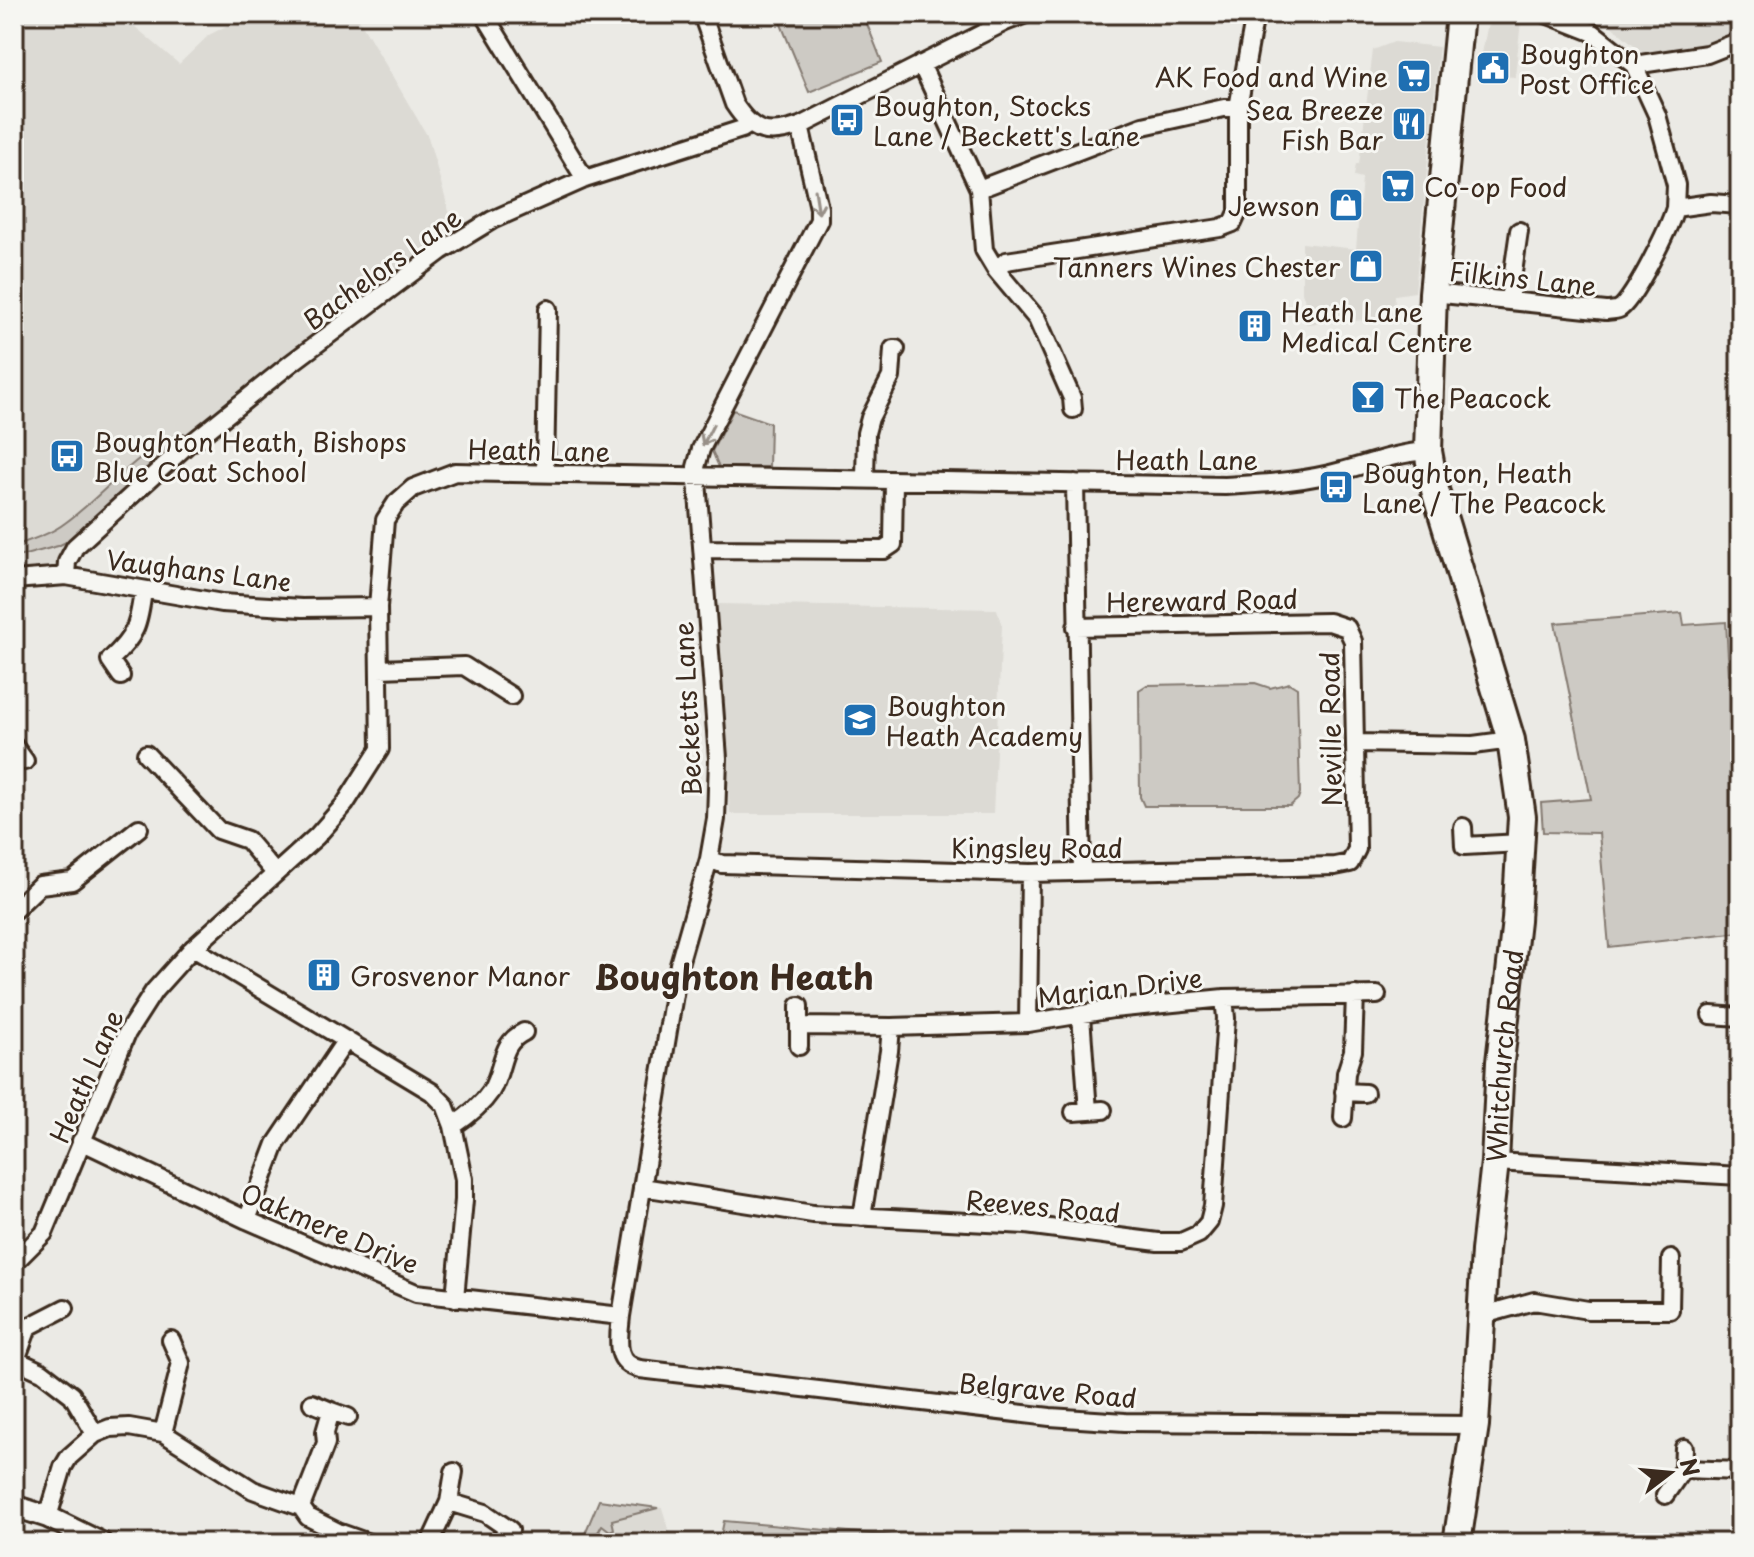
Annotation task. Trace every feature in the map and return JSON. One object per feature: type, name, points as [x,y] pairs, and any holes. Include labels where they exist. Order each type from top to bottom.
[{"type":"highway","name":"Whitchurch Road","points":[[1457,1543],[1475,1425],[1485,1251],[1495,1162],[1500,1062],[1516,920],[1522,817],[1511,740],[1435,490],[1428,451],[1433,293],[1460,14]]},
{"type":"street","points":[[484,14],[585,179]]},
{"type":"street","points":[[702,14],[734,104],[760,131],[780,133],[800,126],[1026,14]]},
{"type":"street","points":[[996,270],[1006,261],[1220,228],[1233,223],[1238,212],[1238,108],[1255,14]]},
{"type":"street","points":[[1553,15],[1592,32],[1634,65],[1657,115],[1676,185],[1675,208],[1711,203],[1740,205]]},
{"type":"street","points":[[1634,65],[1707,54],[1740,41]]},
{"type":"street","points":[[921,64],[979,189],[984,250],[996,270],[1037,319],[1072,403],[1054,403]]},
{"type":"street","points":[[979,189],[1143,126],[1224,108],[1238,108]]},
{"type":"street","name":"Bachelors Lane","points":[[66,576],[67,562],[75,547],[191,443],[441,251],[492,220],[585,179],[750,124]]},
{"type":"street","name":"Becketts Lane","points":[[622,1359],[618,1349],[621,1316],[679,964],[709,859],[716,819],[718,758],[695,477],[701,449],[819,220],[800,126]]},
{"type":"street","name":"Filkins Lane","points":[[1433,293],[1606,311],[1618,309],[1627,302],[1658,247],[1675,208]]},
{"type":"street","points":[[1509,300],[1519,231]]},
{"type":"street","points":[[545,473],[548,309]]},
{"type":"street","points":[[865,478],[866,433],[870,418],[891,377],[894,349]]},
{"type":"street","name":"Heath Lane","points":[[16,1258],[44,1233],[127,1033],[154,991],[193,948],[317,836],[345,804],[380,749],[378,607],[385,520],[396,503],[413,488],[455,472],[1225,486],[1277,483],[1332,473],[1410,452],[1428,451]]},
{"type":"street","points":[[703,549],[884,550],[893,544],[894,481]]},
{"type":"street","points":[[1075,483],[1082,872]]},
{"type":"street","name":"Vaughans Lane","points":[[14,580],[66,576],[222,603],[302,608],[378,607]]},
{"type":"street","points":[[121,676],[103,663],[129,641],[135,631],[143,590]]},
{"type":"street","name":"Hereward Road","points":[[1076,627],[1329,622]]},
{"type":"street","name":"Neville Road","points":[[1329,622],[1347,628],[1353,641],[1357,849]]},
{"type":"street","points":[[379,669],[464,666],[511,696]]},
{"type":"street","points":[[1355,743],[1473,745],[1511,740]]},
{"type":"street","points":[[14,746],[25,761]]},
{"type":"street","points":[[146,754],[218,830],[247,840],[275,873]]},
{"type":"street","points":[[1463,827],[1464,846],[1521,843]]},
{"type":"street","points":[[14,910],[40,885],[72,881],[139,828]]},
{"type":"street","name":"Kingsley Road","points":[[709,859],[722,864],[1030,873],[1335,866],[1350,863],[1357,849]]},
{"type":"street","points":[[1028,1023],[1030,873]]},
{"type":"street","points":[[193,948],[432,1092],[445,1105],[453,1126],[464,1179],[455,1298]]},
{"type":"street","points":[[1343,1118],[1346,1073],[1353,1051],[1355,995]]},
{"type":"street","name":"Marian Drive","points":[[799,1026],[1028,1023],[1113,1009],[1224,998],[1377,995]]},
{"type":"street","name":"Reeves Road","points":[[642,1187],[813,1214],[1026,1225],[1158,1242],[1181,1242],[1199,1234],[1209,1222],[1213,1206],[1226,1018],[1224,998]]},
{"type":"street","points":[[799,1006],[799,1046]]},
{"type":"street","points":[[1711,1015],[1740,1017]]},
{"type":"street","points":[[1081,1016],[1088,1111]]},
{"type":"street","points":[[862,1217],[891,1027]]},
{"type":"street","points":[[453,1126],[471,1114],[492,1088],[504,1063],[510,1036]]},
{"type":"street","points":[[247,1220],[276,1144],[346,1040]]},
{"type":"street","points":[[1344,1092],[1365,1093]]},
{"type":"street","name":"Oakmere Drive","points":[[81,1141],[247,1220],[416,1293],[621,1316]]},
{"type":"street","points":[[1495,1162],[1740,1176]]},
{"type":"street","points":[[1483,1315],[1534,1301],[1588,1310],[1670,1310],[1671,1259]]},
{"type":"street","points":[[65,1308],[28,1327],[15,1362],[42,1372],[72,1395],[95,1434]]},
{"type":"street","points":[[163,1433],[181,1363],[171,1340]]},
{"type":"street","name":"Belgrave Road","points":[[622,1359],[629,1367],[640,1369],[1050,1417],[1125,1422],[1475,1425]]},
{"type":"street","points":[[312,1403],[348,1417]]},
{"type":"street","points":[[301,1507],[326,1443],[325,1432],[331,1411]]},
{"type":"street","points":[[48,1517],[69,1457],[95,1434],[110,1428],[129,1427],[163,1433],[253,1490],[301,1507],[308,1517],[369,1543]]},
{"type":"street","points":[[1665,1495],[1683,1469],[1684,1448]]},
{"type":"street","points":[[1683,1469],[1740,1471]]},
{"type":"street","points":[[430,1543],[449,1502],[454,1472]]},
{"type":"street","points":[[449,1502],[485,1513],[510,1530]]},
{"type":"street","points":[[14,1506],[48,1517],[101,1543]]},
{"type":"shaded area","points":[[14,14],[120,14],[179,64],[209,35],[243,17],[247,22],[267,14],[356,14],[428,137],[454,229],[281,361],[75,547],[66,576],[14,580]]},
{"type":"shaded area","points":[[785,14],[863,14],[882,62],[809,92],[778,17]]},
{"type":"shaded area","points":[[1605,14],[1740,14],[1740,31],[1697,48],[1646,55],[1604,20]]},
{"type":"shaded area","points":[[1503,19],[1521,21],[1515,77],[1478,74],[1487,28]]},
{"type":"shaded area","points":[[1394,42],[1439,47],[1415,292],[1395,295],[1394,318],[1306,324],[1306,304],[1302,292],[1302,243],[1356,249],[1362,178],[1354,176],[1356,164],[1359,164],[1373,50]]},
{"type":"shaded area","points":[[733,410],[770,423],[769,467],[719,467],[712,451]]},
{"type":"shaded area","points":[[184,433],[187,436],[76,537],[58,546],[14,558],[14,546],[59,527],[153,448]]},
{"type":"shaded area","name":"Boughton Heath Academy","points":[[717,604],[997,609],[1002,626],[993,814],[730,814]]},
{"type":"shaded area","points":[[1682,613],[1684,625],[1726,622],[1729,675],[1740,686],[1740,932],[1609,947],[1599,833],[1543,832],[1541,803],[1591,799],[1555,623]]},
{"type":"shaded area","points":[[1255,683],[1270,688],[1289,683],[1297,688],[1298,799],[1290,806],[1144,806],[1140,797],[1139,690],[1147,685]]},
{"type":"shaded area","points":[[599,1500],[662,1508],[673,1543],[581,1543]]},
{"type":"shaded area","points":[[599,1500],[658,1508],[612,1520],[614,1529],[610,1531],[602,1525],[592,1543],[581,1543]]},
{"type":"shaded area","points":[[724,1521],[974,1543],[743,1543],[720,1540]]},
{"type":"place","name":"Boughton Post Office","points":[[1493,68]]},
{"type":"place","name":"AK Food and Wine","points":[[1414,76]]},
{"type":"place","name":"Boughton, Stocks Lane / Beckett's Lane","points":[[847,120]]},
{"type":"place","name":"Sea Breeze Fish Bar","points":[[1409,124]]},
{"type":"place","name":"Co-op Food","points":[[1398,186]]},
{"type":"place","name":"Jewson","points":[[1346,205]]},
{"type":"place","name":"Tanners Wines Chester","points":[[1366,266]]},
{"type":"place","name":"Heath Lane Medical Centre","points":[[1255,326]]},
{"type":"place","name":"The Peacock","points":[[1368,397]]},
{"type":"place","name":"Boughton Heath, Bishops Blue Coat School","points":[[67,456]]},
{"type":"place","name":"Boughton, Heath Lane / The Peacock","points":[[1336,487]]},
{"type":"place","name":"Boughton Heath Academy","points":[[860,720]]},
{"type":"place","name":"Grosvenor Manor","points":[[324,975]]},
{"type":"district","name":"Boughton Heath","points":[[734,976]]}]
